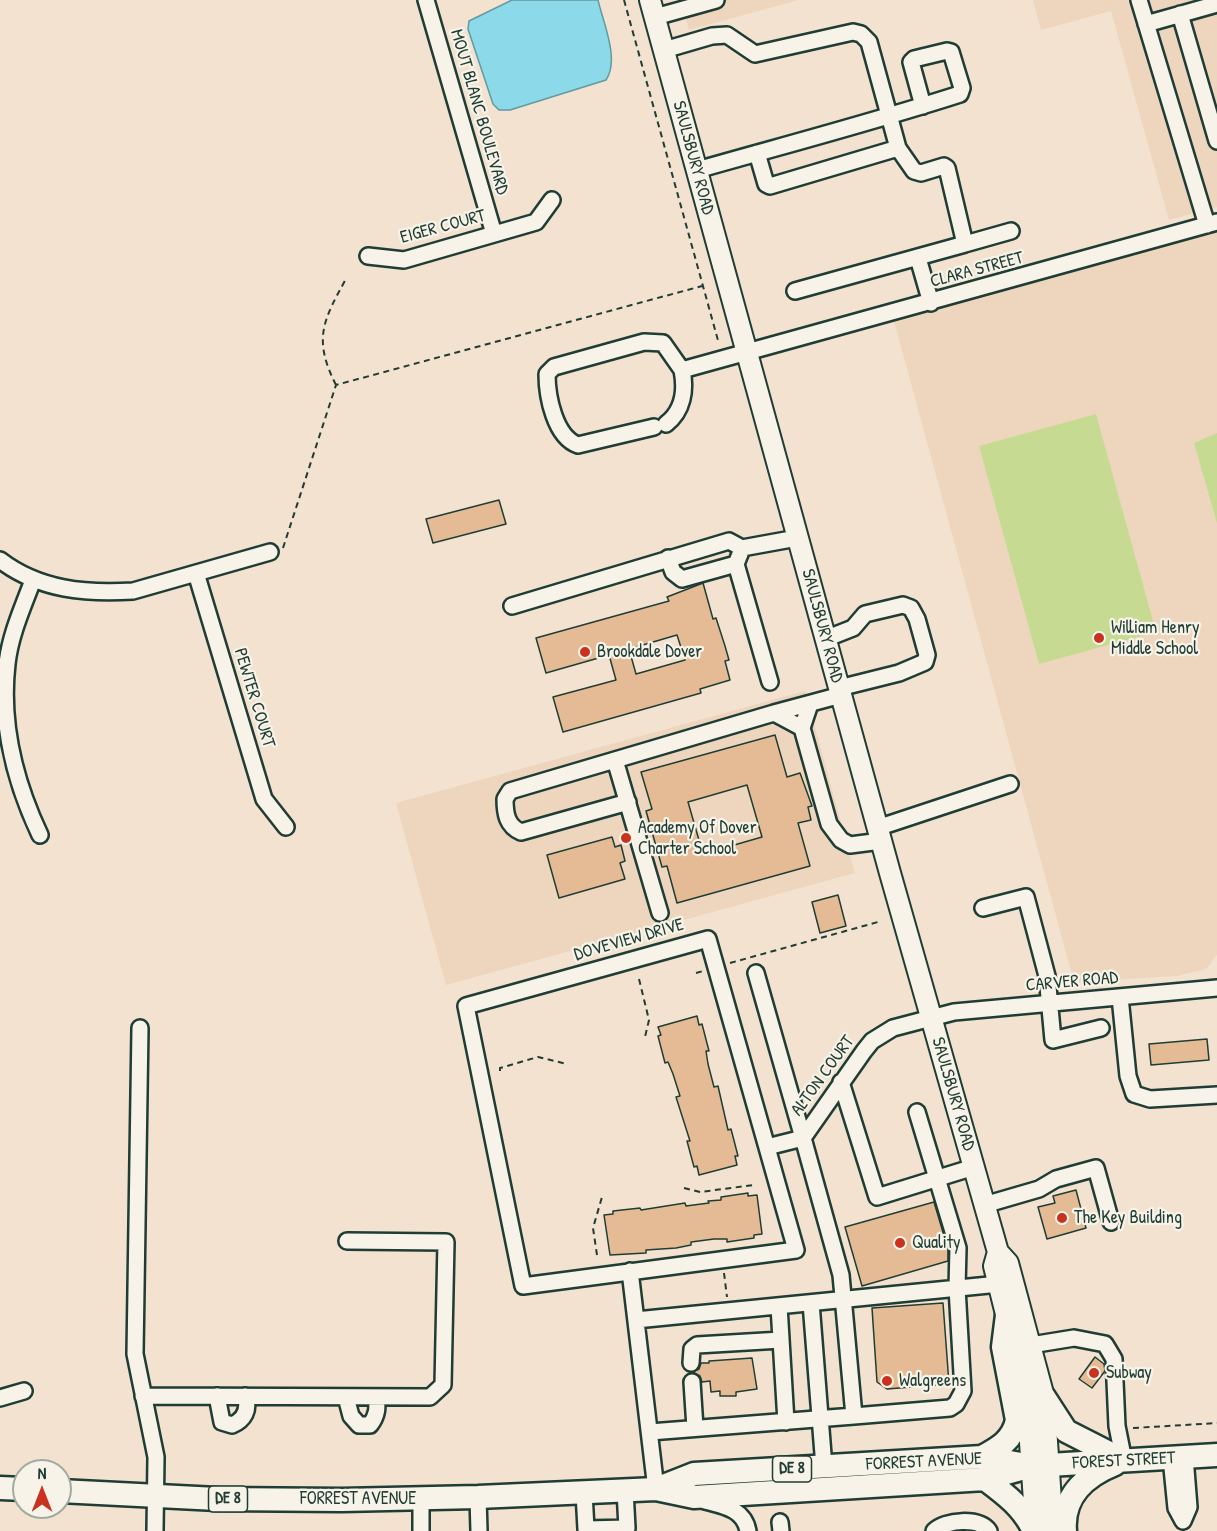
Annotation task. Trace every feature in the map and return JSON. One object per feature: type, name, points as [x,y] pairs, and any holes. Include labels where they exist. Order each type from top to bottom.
[{"type":"highway","points":[[1007,1315],[1003,1347],[1017,1420],[1016,1428],[1006,1443],[983,1468],[1017,1504],[1035,1531]]},
{"type":"highway","points":[[1044,1397],[1066,1431],[1124,1461]]},
{"type":"highway","name":"FOREST STREET","points":[[1040,1465],[1217,1455]]},
{"type":"highway","points":[[1065,1531],[1064,1518],[1074,1491],[1104,1469],[1124,1461]]},
{"type":"highway","name":"FORREST AVENUE","points":[[72,1492],[299,1500],[421,1499],[656,1489],[694,1497],[983,1468],[1040,1465]]},
{"type":"highway","name":"FORREST AVENUE","points":[[656,1489],[694,1474],[824,1467],[983,1468]]},
{"type":"main road","name":"SAULSBURY ROAD","points":[[653,9],[879,835],[998,1252],[1008,1263],[1031,1345],[1044,1397],[1040,1465]]},
{"type":"main road","name":"SAULSBURY ROAD","points":[[998,1252],[994,1266],[1027,1398],[1040,1465]]},
{"type":"main road","points":[[1035,1531],[1040,1465]]},
{"type":"main road","points":[[1040,1465],[1053,1531]]},
{"type":"street","name":"MOUT BLANC BOULEVARD","points":[[426,0],[494,234]]},
{"type":"street","points":[[653,9],[716,0]]},
{"type":"street","points":[[1138,0],[1212,223]]},
{"type":"street","points":[[1146,24],[1217,4]]},
{"type":"street","points":[[1180,14],[1217,141]]},
{"type":"street","points":[[664,50],[712,36],[727,35],[755,54],[854,32],[861,34],[869,42],[898,148],[914,171],[921,173],[944,166],[947,168],[965,244]]},
{"type":"street","points":[[697,170],[923,106]]},
{"type":"street","points":[[757,153],[766,183],[770,186],[898,148]]},
{"type":"street","name":"EIGER COURT","points":[[368,256],[404,260],[536,222],[552,200]]},
{"type":"street","name":"CLARA STREET","points":[[682,370],[931,303],[1212,223]]},
{"type":"street","points":[[795,291],[1011,231]]},
{"type":"street","points":[[918,258],[931,303]]},
{"type":"street","points":[[654,341],[663,344],[682,370],[685,384],[677,416],[660,425],[578,445],[567,441],[559,428],[547,374],[554,367],[654,341]]},
{"type":"street","points":[[669,561],[673,572],[682,579],[740,554],[797,537]]},
{"type":"street","points":[[512,606],[669,561],[729,541],[740,554],[770,682]]},
{"type":"street","points":[[0,560],[33,580],[62,589],[110,592],[133,591],[276,553]]},
{"type":"street","name":"PEWTER COURT","points":[[196,573],[264,799],[286,827]]},
{"type":"street","points":[[33,580],[14,632],[7,664],[6,713],[22,797],[40,835]]},
{"type":"street","points":[[628,802],[522,832],[513,829],[505,810],[505,799],[510,791],[810,704],[899,673],[925,662],[927,655],[917,619],[911,608],[903,605],[865,614],[853,628],[825,639]]},
{"type":"street","points":[[810,704],[802,728],[833,832],[850,845],[1010,784]]},
{"type":"street","points":[[774,713],[802,728]]},
{"type":"street","points":[[615,760],[660,913]]},
{"type":"street","points":[[984,908],[1026,897],[1047,976],[1053,1040],[1101,1028]]},
{"type":"street","name":"DOVEVIEW DRIVE","points":[[708,939],[796,1250],[630,1271],[524,1286],[466,1006],[708,939]]},
{"type":"street","points":[[756,973],[803,1138],[767,1147]]},
{"type":"street","name":"CARVER ROAD","points":[[931,1017],[954,1012],[1217,988]]},
{"type":"street","points":[[1120,997],[1128,1076],[1134,1094],[1150,1099],[1217,1095]]},
{"type":"street","name":"ALTON COURT","points":[[854,1416],[841,1275],[803,1138],[864,1051],[882,1034],[931,1017]]},
{"type":"street","points":[[141,1029],[135,1354],[156,1456],[155,1531]]},
{"type":"street","points":[[841,1082],[877,1197],[974,1167]]},
{"type":"street","points":[[650,1432],[950,1408],[956,1404],[963,1391],[957,1288],[958,1248],[917,1112]]},
{"type":"street","points":[[984,1205],[1039,1189],[1056,1179],[1096,1168],[1111,1222]]},
{"type":"street","points":[[143,1396],[430,1397],[444,1385],[446,1242],[347,1241]]},
{"type":"street","points":[[630,1271],[656,1489]]},
{"type":"street","points":[[636,1320],[999,1284]]},
{"type":"street","points":[[810,1303],[824,1467]]},
{"type":"street","points":[[779,1306],[786,1422]]},
{"type":"street","points":[[1031,1345],[1074,1338],[1105,1344],[1114,1359],[1117,1426],[1124,1461]]},
{"type":"street","points":[[691,1363],[692,1349],[697,1345],[781,1340]]},
{"type":"street","points":[[692,1382],[695,1428]]},
{"type":"street","points":[[0,1398],[24,1391]]},
{"type":"street","points":[[217,1396],[222,1422],[232,1425],[241,1421],[246,1411],[245,1396]]},
{"type":"street","points":[[346,1397],[351,1416],[359,1425],[370,1425],[375,1419],[378,1407],[376,1397]]},
{"type":"street","points":[[1178,1458],[1189,1507],[1184,1526]]},
{"type":"street","points":[[584,1493],[585,1530],[627,1528],[626,1490]]},
{"type":"street","points":[[478,1497],[479,1531]]},
{"type":"street","points":[[694,1497],[731,1508],[747,1523],[748,1531]]},
{"type":"street","points":[[421,1499],[421,1531]]},
{"type":"street","points":[[934,1531],[945,1524],[960,1523],[980,1524],[988,1531]]},
{"type":"path","points":[[624,0],[720,348]]},
{"type":"path","points":[[276,553],[336,385],[323,347],[323,327],[328,311],[347,277]]},
{"type":"path","points":[[336,385],[702,286]]},
{"type":"path","points":[[737,962],[878,922]]},
{"type":"path","points":[[639,979],[649,1020],[645,1037]]},
{"type":"path","points":[[500,1071],[500,1068],[538,1057],[567,1064]]},
{"type":"path","points":[[684,1188],[700,1192],[754,1185]]},
{"type":"path","points":[[597,1255],[593,1228],[602,1197]]},
{"type":"path","points":[[723,1267],[727,1298]]},
{"type":"path","points":[[1124,1428],[1217,1423]]},
{"type":"shaded area","points":[[680,0],[799,0],[689,30]]},
{"type":"shaded area","points":[[1033,0],[1217,0],[1217,207],[1169,220],[1111,11],[1041,30]]},
{"type":"shaded area","name":"William Henry Middle School","points":[[1217,228],[1217,955],[1206,969],[1177,976],[1074,982],[894,321]]},
{"type":"shaded area","name":"Academy Of Dover Charter School","points":[[805,691],[855,873],[446,985],[396,803]]},
{"type":"green space","points":[[1096,414],[1156,632],[1039,664],[979,446]]},
{"type":"green space","points":[[1217,433],[1217,523],[1194,443]]},
{"type":"water","points":[[512,0],[598,0],[611,52],[610,72],[606,80],[510,110],[499,110],[493,104],[468,29],[469,21]]},
{"type":"building","points":[[499,500],[506,524],[433,543],[426,519]]},
{"type":"building","name":"Brookdale Dover","points":[[703,583],[713,619],[716,618],[729,660],[725,661],[730,680],[700,689],[701,693],[563,732],[553,697],[616,680],[609,655],[546,673],[536,638],[669,601],[667,597]],"holes":[[[677,635],[685,660],[636,674],[629,649]]]},
{"type":"building","points":[[775,735],[787,777],[800,773],[812,806],[808,807],[811,820],[798,823],[810,866],[677,903],[667,866],[662,867],[646,811],[652,809],[641,772]],"holes":[[[747,785],[762,837],[703,854],[688,802]]]},
{"type":"building","points":[[612,837],[615,847],[621,845],[625,861],[620,863],[625,879],[559,898],[547,855]]},
{"type":"building","points":[[838,895],[846,926],[820,933],[812,902]]},
{"type":"building","points":[[697,1016],[699,1025],[702,1024],[709,1051],[706,1051],[714,1087],[718,1086],[728,1130],[731,1129],[738,1156],[735,1156],[737,1165],[699,1175],[697,1166],[694,1167],[687,1141],[690,1141],[676,1097],[680,1096],[668,1062],[665,1063],[658,1036],[661,1035],[658,1027]]},
{"type":"building","points":[[1207,1039],[1209,1060],[1151,1065],[1149,1044]]},
{"type":"building","name":"The Key Building","points":[[1076,1190],[1086,1228],[1047,1239],[1038,1207],[1055,1203],[1053,1196]]},
{"type":"building","points":[[748,1193],[748,1196],[757,1195],[762,1234],[754,1235],[754,1238],[727,1242],[727,1239],[714,1239],[691,1242],[691,1245],[676,1248],[646,1250],[646,1253],[610,1255],[604,1215],[613,1214],[613,1211],[640,1208],[641,1210],[685,1203],[686,1206],[709,1203],[708,1201],[721,1200],[721,1197]]},
{"type":"building","name":"Quality","points":[[934,1202],[948,1249],[948,1261],[862,1286],[845,1227]]},
{"type":"building","points":[[943,1303],[949,1384],[887,1389],[877,1382],[872,1308]]},
{"type":"building","name":"Subway","points":[[1095,1357],[1104,1364],[1105,1371],[1092,1388],[1079,1379]]},
{"type":"building","points":[[752,1358],[757,1389],[736,1392],[736,1396],[720,1396],[720,1391],[711,1392],[710,1381],[702,1382],[700,1376],[692,1372],[699,1369],[701,1363],[709,1363],[709,1361]]},
{"type":"place","name":"William Henry Middle School","points":[[1099,638]]},
{"type":"place","name":"Brookdale Dover","points":[[585,652]]},
{"type":"place","name":"Academy Of Dover Charter School","points":[[626,838]]},
{"type":"place","name":"The Key Building","points":[[1062,1218]]},
{"type":"place","name":"Quality","points":[[900,1243]]},
{"type":"place","name":"Subway","points":[[1094,1373]]},
{"type":"place","name":"Walgreens","points":[[887,1381]]}]
